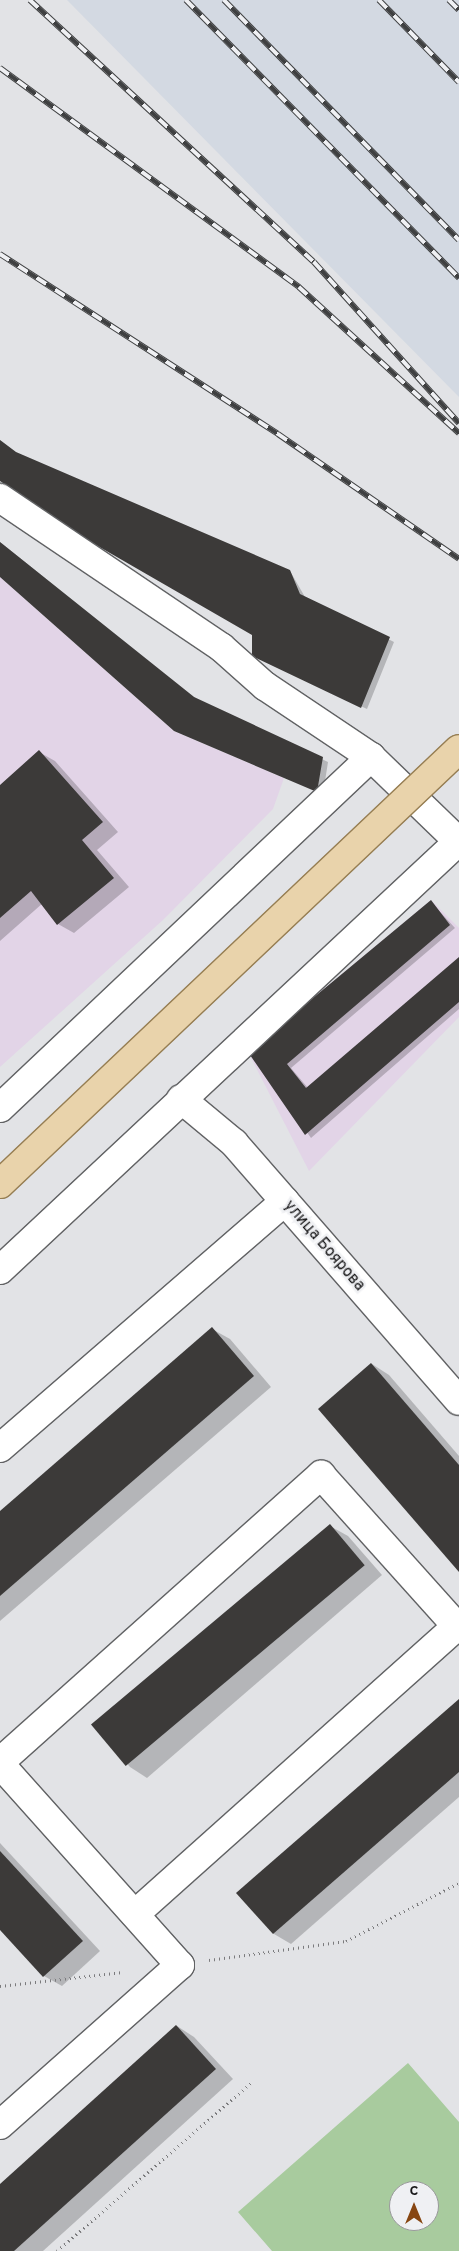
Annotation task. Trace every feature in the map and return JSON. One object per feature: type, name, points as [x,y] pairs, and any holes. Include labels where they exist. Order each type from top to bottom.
[{"type":"main road","points":[[0,1184],[459,748]]},
{"type":"street","points":[[0,498],[221,647],[265,686],[371,757],[459,841],[0,1270]]},
{"type":"street","points":[[0,1108],[371,757]]},
{"type":"street","name":"улица Боярова","points":[[181,1099],[234,1143],[459,1401]]},
{"type":"street","points":[[0,1448],[286,1201]]},
{"type":"street","points":[[0,2126],[180,1965],[0,1763],[321,1475],[458,1627],[135,1914]]},
{"type":"path","points":[[180,1965],[346,1941],[459,1883]]},
{"type":"path","points":[[0,1986],[130,1971]]},
{"type":"path","points":[[57,2251],[253,2081]]},
{"type":"shaded area","points":[[67,0],[459,0],[459,397]]},
{"type":"shaded area","points":[[0,577],[174,731],[284,778],[273,809],[163,920],[0,1067]]},
{"type":"shaded area","points":[[431,900],[459,928],[459,1017],[309,1171],[248,1052]]},
{"type":"green space","points":[[408,2063],[459,2122],[459,2251],[272,2251],[238,2212]]},
{"type":"building","points":[[0,440],[16,452],[290,570],[300,594],[390,637],[361,708],[252,656],[252,635],[77,534],[0,481]]},
{"type":"building","points":[[0,542],[194,697],[323,757],[317,792],[174,731],[0,577]]},
{"type":"building","points":[[39,750],[103,822],[82,840],[114,878],[57,925],[31,891],[0,918],[0,785]]},
{"type":"building","points":[[431,900],[450,925],[287,1064],[306,1088],[459,957],[459,1002],[305,1135],[248,1052]]},
{"type":"building","points":[[212,1327],[254,1376],[0,1596],[0,1511]]},
{"type":"building","points":[[371,1363],[459,1465],[459,1572],[318,1409]]},
{"type":"building","points":[[330,1524],[365,1565],[126,1766],[91,1725]]},
{"type":"building","points":[[459,1699],[459,1772],[273,1934],[236,1893]]},
{"type":"building","points":[[0,1851],[83,1941],[43,1977],[0,1930]]},
{"type":"building","points":[[176,2025],[216,2069],[14,2251],[0,2251],[0,2184]]},
{"type":"railway","points":[[30,0],[314,262],[459,423]]},
{"type":"railway","points":[[186,0],[459,278]]},
{"type":"railway","points":[[224,0],[459,240]]},
{"type":"railway","points":[[379,0],[459,82]]},
{"type":"railway","points":[[449,0],[459,10]]},
{"type":"railway","points":[[0,68],[299,287],[459,433]]},
{"type":"railway","points":[[0,254],[278,434],[459,559]]}]
